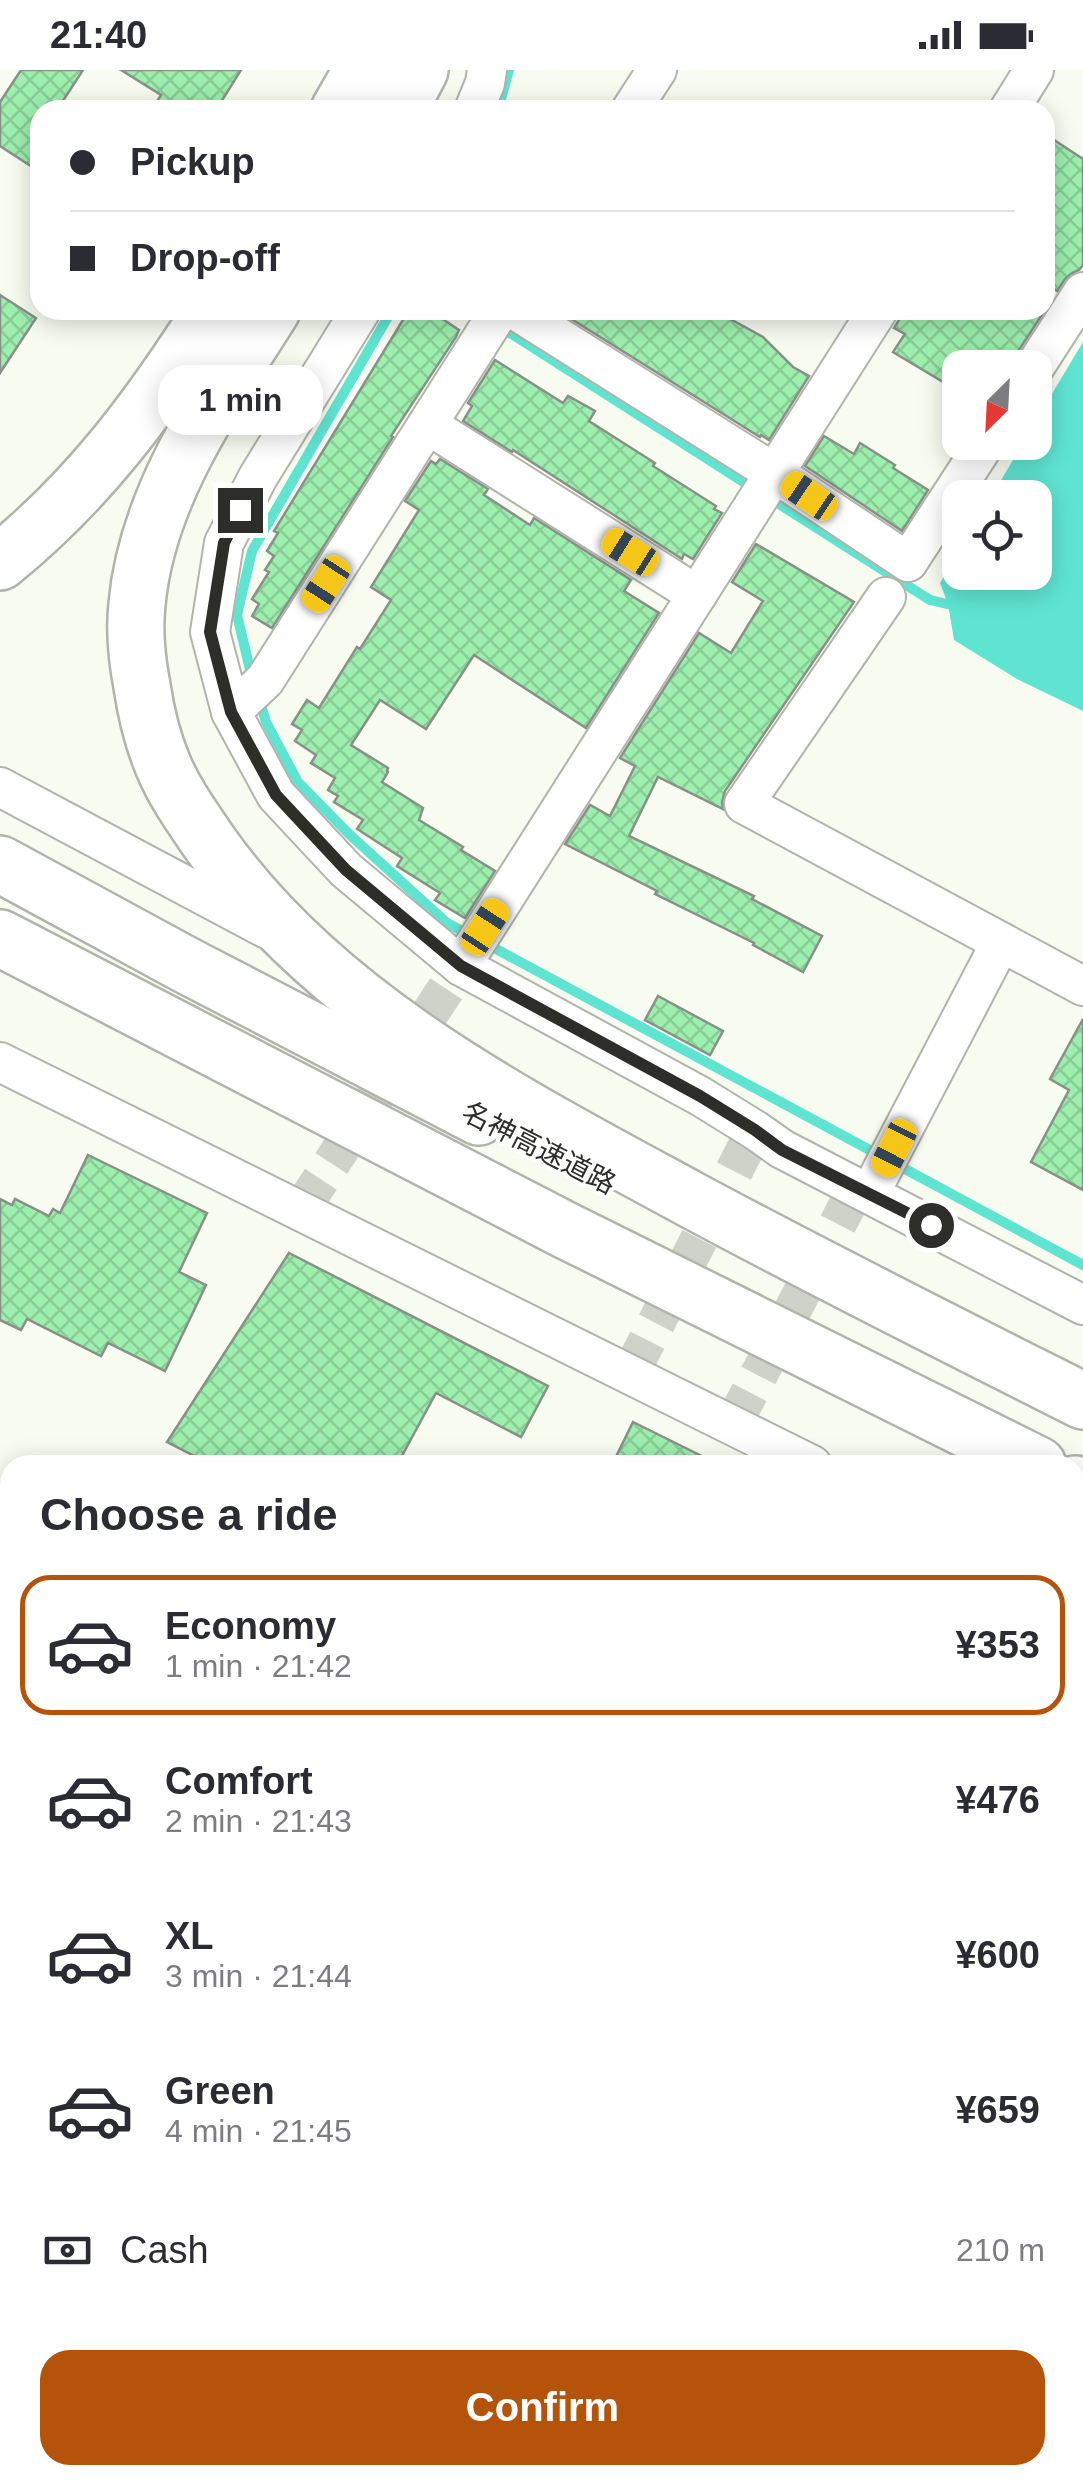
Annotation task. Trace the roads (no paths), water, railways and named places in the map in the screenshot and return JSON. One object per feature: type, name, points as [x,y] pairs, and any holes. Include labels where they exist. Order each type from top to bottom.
[{"type":"highway","points":[[345,100],[362,70]]},
{"type":"highway","points":[[404,100],[420,70]]},
{"type":"highway","points":[[0,562],[86,483],[131,428],[205,320]]},
{"type":"highway","points":[[266,320],[198,430],[161,504],[145,554],[136,606],[138,661],[147,718],[163,766],[224,864],[267,914],[321,965],[436,1052],[527,1108],[786,1250],[1083,1401]]},
{"type":"highway","name":"名神高速道路","points":[[0,864],[608,1184],[1083,1422]]},
{"type":"highway","points":[[0,938],[565,1230],[1018,1455]]},
{"type":"street","points":[[478,100],[487,70]]},
{"type":"street","points":[[637,100],[656,70]]},
{"type":"street","points":[[1015,100],[1034,70]]},
{"type":"street","points":[[1046,350],[1083,292]]},
{"type":"street","points":[[355,320],[258,478],[224,543],[210,632],[247,697],[276,795],[346,870],[782,1150],[882,1171],[1083,1305]]},
{"type":"street","points":[[247,697],[496,320]]},
{"type":"street","points":[[505,320],[767,488],[908,562],[974,460]]},
{"type":"street","points":[[472,948],[872,320]]},
{"type":"street","points":[[428,425],[698,595]]},
{"type":"street","points":[[886,597],[744,804],[1083,986]]},
{"type":"street","points":[[0,787],[266,928],[321,965]]},
{"type":"street","points":[[882,1171],[1001,942]]},
{"type":"street","points":[[0,1062],[792,1455]]},
{"type":"water","points":[[1083,342],[1083,711],[1017,679],[954,640],[943,590],[1052,590],[1052,480],[1001,480],[1013,460],[1052,460],[1052,394]]},
{"type":"waterway","points":[[501,100],[509,70]]},
{"type":"waterway","points":[[252,678],[237,615],[252,551],[386,320]]},
{"type":"waterway","points":[[490,320],[753,488]]},
{"type":"waterway","points":[[768,497],[930,600],[960,607]]},
{"type":"waterway","points":[[259,699],[266,722],[298,782],[447,923],[470,935]]},
{"type":"waterway","points":[[485,943],[879,1155]]},
{"type":"waterway","points":[[894,1163],[1083,1265]]},
{"type":"tunnel","points":[[300,1211],[461,966]]},
{"type":"tunnel","points":[[630,1374],[755,1130]]},
{"type":"tunnel","points":[[732,1426],[857,1187]]}]
